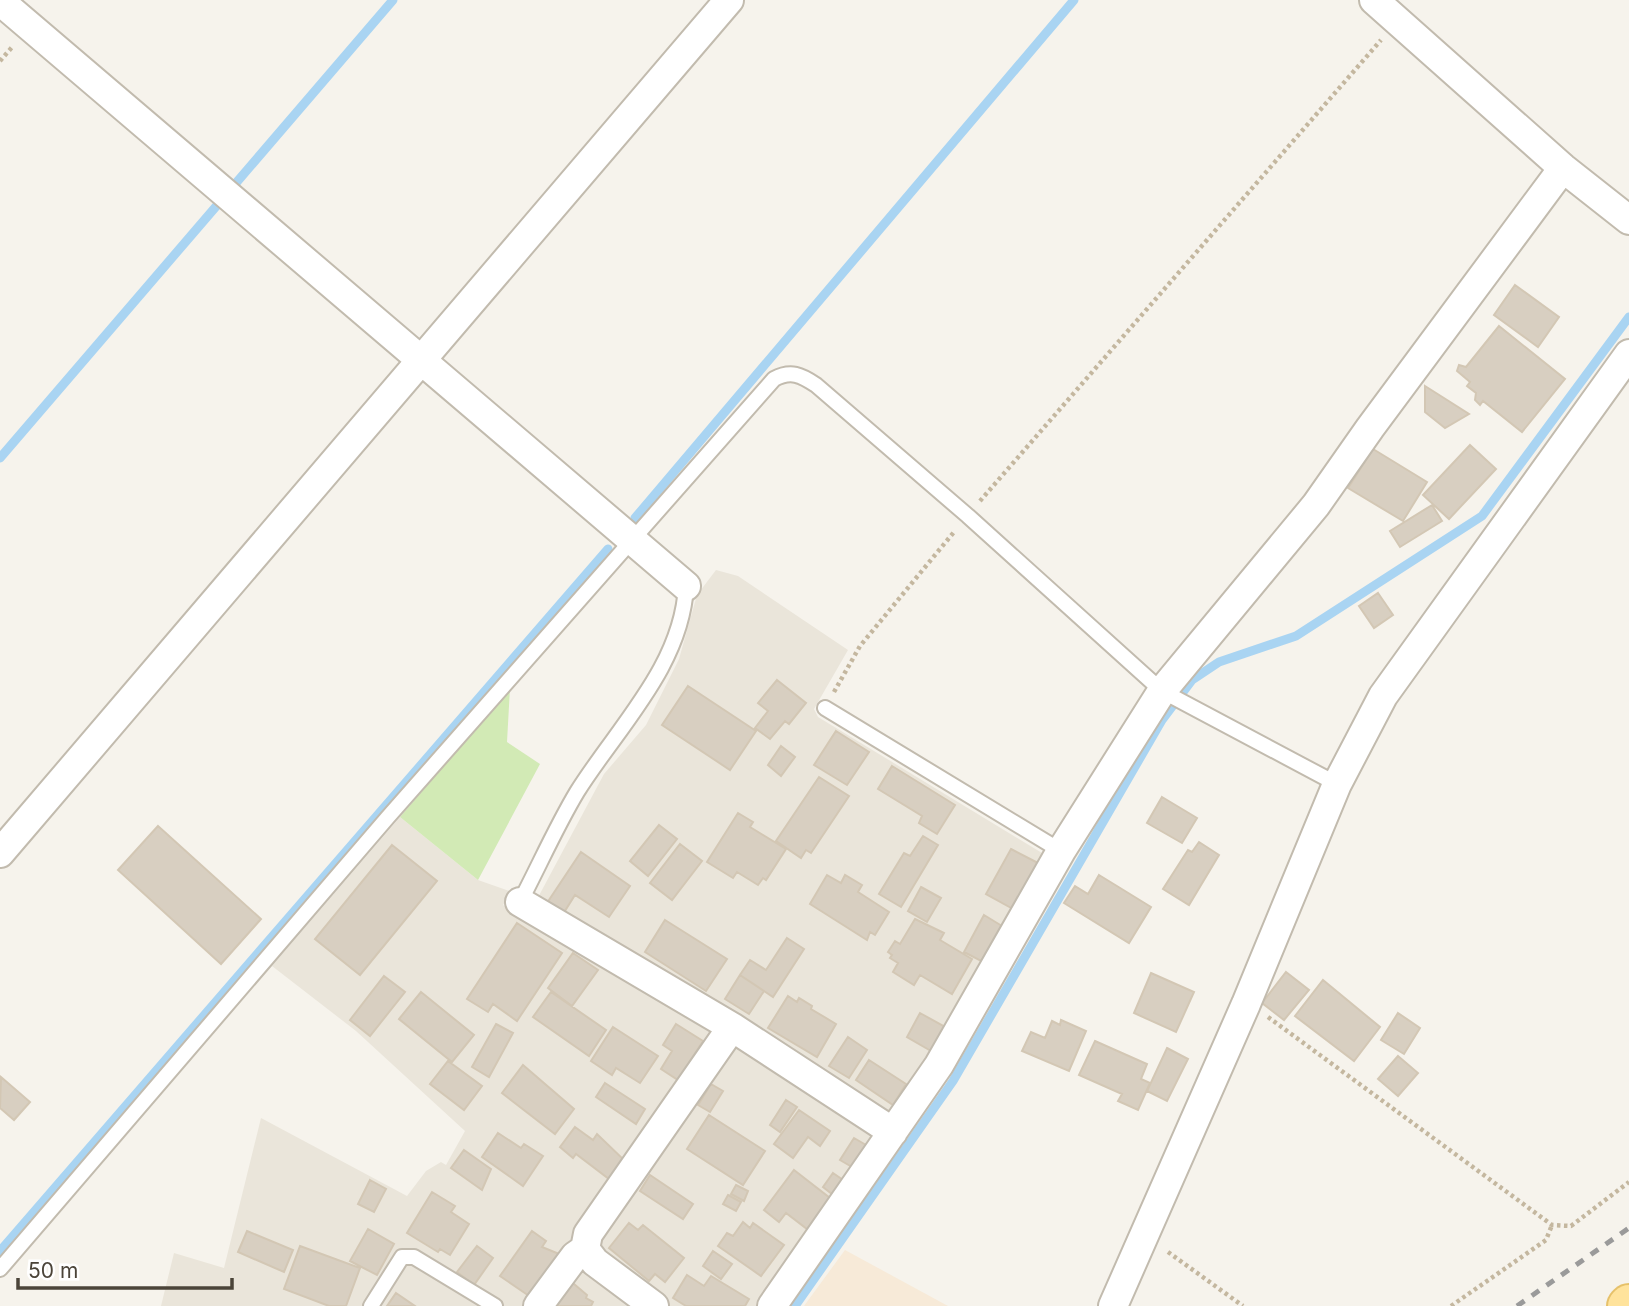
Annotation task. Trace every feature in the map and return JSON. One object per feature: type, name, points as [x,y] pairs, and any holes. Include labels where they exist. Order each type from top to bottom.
[{"type":"street","points":[[0,853],[729,0]]},
{"type":"street","points":[[1374,0],[1563,168],[1629,220]]},
{"type":"street","points":[[0,1],[685,586]]},
{"type":"street","points":[[772,1306],[939,1065],[1061,851],[1162,691],[1316,505],[1563,168]]},
{"type":"street","points":[[1113,1306],[1246,1004],[1337,783],[1383,696],[1629,354]]},
{"type":"street","points":[[520,902],[732,1027],[893,1132]]},
{"type":"street","points":[[538,1306],[575,1256],[585,1249],[588,1234],[732,1027]]},
{"type":"street","points":[[585,1249],[595,1262],[654,1306]]},
{"type":"lane","points":[[0,1269],[388,817],[774,379],[785,373],[801,375],[816,386],[968,516],[1162,691],[1337,783]]},
{"type":"lane","points":[[520,902],[576,793],[649,689],[676,638],[685,610],[685,586]]},
{"type":"lane","points":[[825,708],[1061,851]]},
{"type":"lane","points":[[370,1306],[402,1257],[414,1257],[495,1306]]},
{"type":"path","points":[[825,708],[860,646],[968,516],[1398,21]]},
{"type":"path","points":[[1246,1004],[1264,1014],[1552,1225],[1571,1226],[1629,1182]]},
{"type":"path","points":[[1451,1306],[1546,1240],[1552,1225]]},
{"type":"path","points":[[1142,1239],[1166,1251],[1243,1306]]},
{"type":"shaded area","points":[[716,570],[738,576],[848,650],[814,709],[818,717],[1047,856],[912,1091],[760,1306],[161,1306],[174,1253],[224,1268],[261,1118],[407,1196],[426,1171],[441,1162],[446,1165],[465,1131],[356,1031],[272,966],[400,817],[478,880],[512,892],[503,905],[527,918],[604,774],[646,725],[679,659],[697,595]]},
{"type":"shaded area","points":[[845,1250],[948,1306],[804,1306]]},
{"type":"green space","points":[[510,688],[507,742],[540,764],[478,880],[400,817]]},
{"type":"building","points":[[1515,285],[1559,317],[1538,347],[1494,315]]},
{"type":"building","points":[[1499,326],[1565,379],[1522,432],[1483,401],[1480,405],[1475,400],[1476,393],[1467,386],[1470,382],[1457,371],[1459,365],[1466,367]]},
{"type":"building","points":[[1425,386],[1469,414],[1445,428],[1425,412]]},
{"type":"building","points":[[1470,445],[1496,469],[1449,519],[1423,495]]},
{"type":"building","points":[[1373,449],[1427,482],[1403,521],[1348,488]]},
{"type":"building","points":[[1432,505],[1442,521],[1400,547],[1390,531]]},
{"type":"building","points":[[1378,593],[1393,615],[1374,628],[1359,606]]},
{"type":"building","points":[[777,680],[806,703],[789,724],[785,721],[770,739],[755,728],[768,711],[758,703]]},
{"type":"building","points":[[688,686],[756,731],[730,770],[662,725]]},
{"type":"building","points":[[836,731],[869,752],[847,785],[814,765]]},
{"type":"building","points":[[781,746],[795,757],[781,776],[768,765]]},
{"type":"building","points":[[892,766],[955,805],[937,834],[919,823],[922,816],[878,789]]},
{"type":"building","points":[[819,777],[849,796],[811,853],[806,850],[801,858],[776,841]]},
{"type":"building","points":[[1162,797],[1197,818],[1182,843],[1147,823]]},
{"type":"building","points":[[738,813],[753,822],[750,827],[786,849],[766,880],[763,878],[758,885],[737,872],[733,878],[707,862]]},
{"type":"building","points":[[659,825],[677,839],[648,876],[630,861]]},
{"type":"building","points":[[158,826],[261,919],[221,964],[118,870]]},
{"type":"building","points":[[923,836],[938,845],[901,907],[879,894],[904,853],[910,856]]},
{"type":"building","points":[[1199,842],[1219,855],[1189,905],[1163,889],[1188,850],[1192,852]]},
{"type":"building","points":[[680,844],[702,861],[672,900],[650,883]]},
{"type":"building","points":[[392,845],[437,881],[360,975],[315,939]]},
{"type":"building","points":[[1011,849],[1038,863],[1013,909],[986,894]]},
{"type":"building","points":[[581,852],[630,886],[609,917],[575,895],[563,914],[547,903]]},
{"type":"building","points":[[827,875],[841,883],[845,875],[862,885],[858,892],[889,912],[875,935],[870,932],[867,940],[810,904]]},
{"type":"building","points":[[1099,875],[1151,907],[1129,943],[1064,903],[1075,886],[1088,894]]},
{"type":"building","points":[[921,887],[941,898],[927,922],[908,911]]},
{"type":"building","points":[[984,915],[1002,926],[983,962],[964,952]]},
{"type":"building","points":[[915,919],[944,933],[940,940],[972,959],[952,994],[920,975],[914,985],[893,972],[898,963],[890,958],[892,955],[888,952],[895,941],[900,944]]},
{"type":"building","points":[[665,920],[727,959],[706,991],[645,952]]},
{"type":"building","points":[[517,923],[562,953],[517,1021],[493,1004],[488,1012],[467,999]]},
{"type":"building","points":[[787,938],[804,949],[773,997],[740,975],[750,960],[766,970]]},
{"type":"building","points":[[573,953],[598,970],[572,1006],[548,988]]},
{"type":"building","points":[[1286,972],[1309,990],[1284,1020],[1262,1003]]},
{"type":"building","points":[[1151,973],[1194,992],[1176,1032],[1134,1013]]},
{"type":"building","points":[[740,975],[764,991],[749,1014],[725,999]]},
{"type":"building","points":[[384,976],[405,992],[370,1036],[350,1020]]},
{"type":"building","points":[[1323,980],[1380,1027],[1354,1061],[1295,1016]]},
{"type":"building","points":[[421,992],[474,1035],[452,1062],[399,1019]]},
{"type":"building","points":[[551,992],[606,1030],[589,1056],[533,1017]]},
{"type":"building","points":[[788,996],[797,1002],[799,998],[812,1006],[811,1009],[836,1024],[817,1057],[768,1028]]},
{"type":"building","points":[[920,1013],[945,1027],[931,1051],[907,1037]]},
{"type":"building","points":[[1398,1013],[1420,1028],[1404,1054],[1381,1040]]},
{"type":"building","points":[[1061,1020],[1086,1031],[1069,1071],[1022,1051],[1031,1032],[1045,1038],[1052,1021],[1060,1025]]},
{"type":"building","points":[[496,1024],[513,1033],[489,1077],[472,1067]]},
{"type":"building","points":[[676,1024],[703,1041],[678,1080],[661,1069],[672,1051],[663,1045]]},
{"type":"building","points":[[613,1027],[658,1056],[640,1083],[616,1068],[612,1075],[591,1061]]},
{"type":"building","points":[[848,1037],[867,1050],[849,1078],[829,1066]]},
{"type":"building","points":[[1095,1041],[1147,1064],[1141,1079],[1150,1083],[1138,1110],[1118,1101],[1122,1094],[1079,1075]]},
{"type":"building","points":[[1167,1048],[1188,1059],[1167,1101],[1147,1091]]},
{"type":"building","points":[[1398,1056],[1418,1073],[1398,1096],[1378,1079]]},
{"type":"building","points":[[869,1060],[906,1084],[893,1105],[856,1080]]},
{"type":"building","points":[[448,1061],[482,1086],[464,1110],[430,1084]]},
{"type":"building","points":[[523,1065],[574,1109],[555,1134],[502,1093]]},
{"type":"building","points":[[1,1077],[30,1102],[14,1120],[0,1108]]},
{"type":"building","points":[[605,1083],[645,1109],[636,1124],[596,1097]]},
{"type":"building","points":[[711,1084],[723,1091],[710,1112],[698,1105]]},
{"type":"building","points":[[786,1100],[797,1107],[780,1132],[770,1125]]},
{"type":"building","points":[[799,1110],[830,1131],[820,1146],[808,1137],[793,1158],[774,1144]]},
{"type":"building","points":[[709,1115],[765,1151],[743,1185],[687,1149]]},
{"type":"building","points":[[575,1127],[593,1140],[597,1134],[624,1160],[609,1179],[576,1154],[573,1158],[560,1147]]},
{"type":"building","points":[[498,1133],[521,1148],[524,1144],[543,1156],[523,1186],[482,1157]]},
{"type":"building","points":[[854,1138],[866,1145],[852,1167],[840,1160]]},
{"type":"building","points":[[464,1150],[491,1169],[482,1190],[451,1168]]},
{"type":"building","points":[[794,1170],[830,1198],[807,1229],[786,1213],[779,1222],[764,1210]]},
{"type":"building","points":[[833,1173],[843,1180],[832,1194],[823,1187]]},
{"type":"building","points":[[650,1175],[693,1204],[683,1219],[640,1191]]},
{"type":"building","points":[[370,1180],[386,1189],[374,1212],[358,1204]]},
{"type":"building","points":[[736,1185],[748,1191],[744,1201],[731,1194]]},
{"type":"building","points":[[432,1192],[455,1206],[451,1212],[469,1224],[450,1255],[440,1249],[438,1252],[407,1233]]},
{"type":"building","points":[[728,1195],[741,1202],[736,1211],[723,1204]]},
{"type":"building","points":[[743,1222],[750,1228],[753,1223],[784,1245],[761,1276],[718,1246],[727,1233],[733,1236]]},
{"type":"building","points":[[629,1223],[638,1230],[643,1225],[684,1258],[665,1282],[655,1274],[649,1281],[609,1248]]},
{"type":"building","points":[[368,1229],[394,1244],[377,1275],[350,1261]]},
{"type":"building","points":[[247,1231],[293,1250],[284,1272],[238,1252]]},
{"type":"building","points":[[532,1231],[546,1241],[542,1247],[564,1256],[532,1298],[500,1276]]},
{"type":"building","points":[[300,1246],[360,1268],[346,1306],[329,1306],[284,1289]]},
{"type":"building","points":[[477,1246],[493,1258],[474,1285],[457,1272]]},
{"type":"building","points":[[713,1251],[732,1264],[721,1279],[703,1266]]},
{"type":"building","points":[[687,1275],[704,1286],[711,1276],[749,1299],[745,1306],[686,1306],[673,1298]]},
{"type":"building","points":[[567,1278],[593,1302],[591,1306],[549,1306]]},
{"type":"building","points":[[396,1293],[415,1306],[387,1306]]},
{"type":"waterway","points":[[236,183],[393,0]]},
{"type":"waterway","points":[[635,518],[1074,0]]},
{"type":"waterway","points":[[0,458],[219,203]]},
{"type":"waterway","points":[[795,1306],[953,1081],[1162,720],[1192,680],[1219,662],[1296,636],[1482,516],[1629,317]]},
{"type":"waterway","points":[[0,1251],[608,549]]},
{"type":"railway","points":[[1517,1306],[1629,1228]]}]
